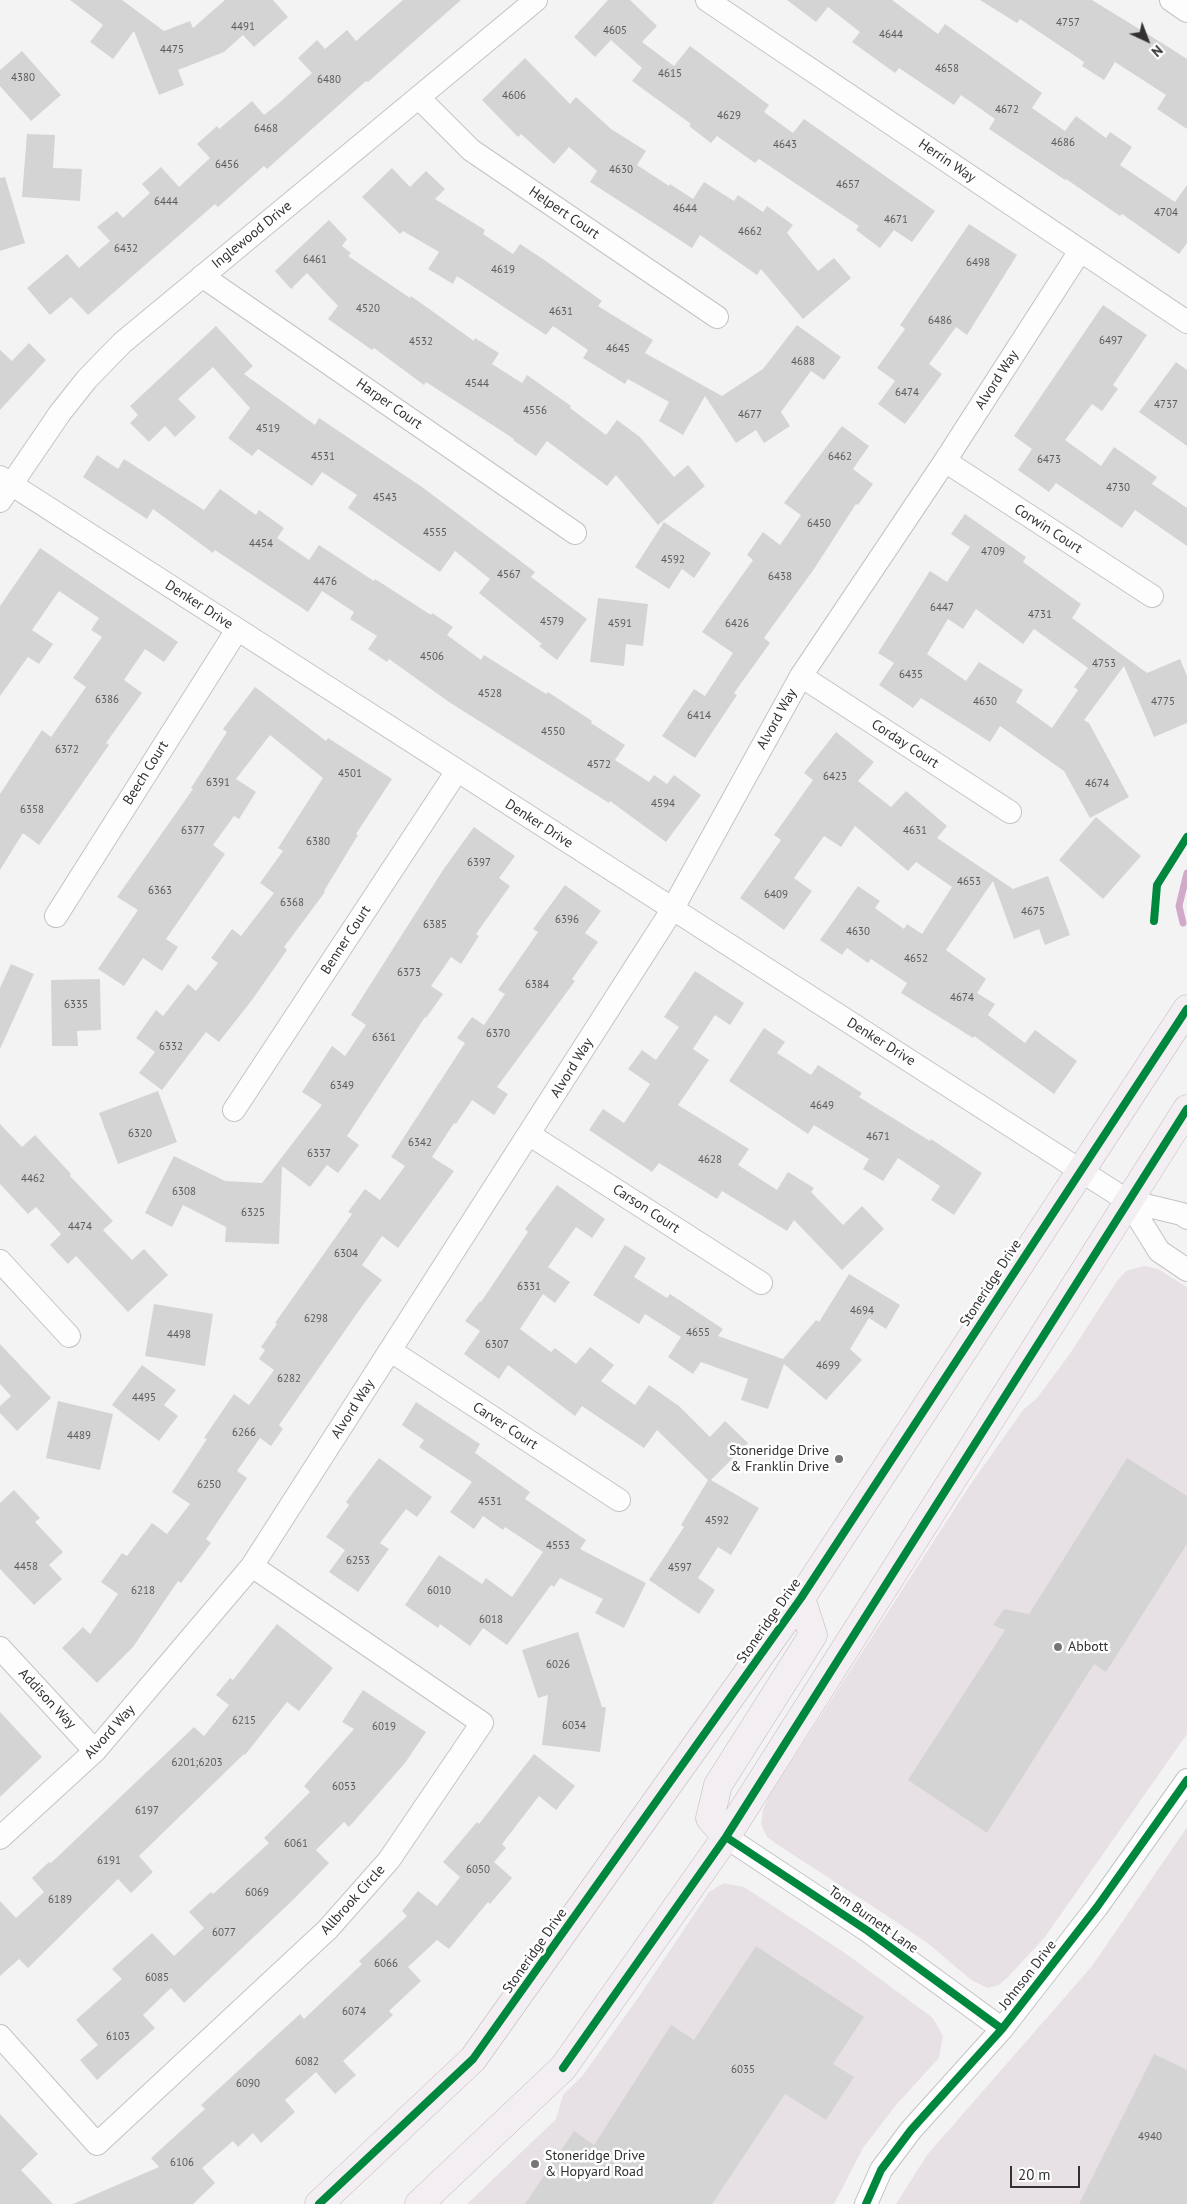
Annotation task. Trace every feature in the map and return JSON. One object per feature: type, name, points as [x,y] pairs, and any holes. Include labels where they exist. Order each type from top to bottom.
[{"type":"main road","name":"Stoneridge Drive","points":[[319,2204],[473,2059],[801,1598],[1187,1009]]},
{"type":"main road","points":[[419,2204],[562,2068],[726,1837],[1187,1109]]},
{"type":"main road","points":[[726,1837],[710,1818],[718,1785],[814,1635],[801,1598]]},
{"type":"street","name":"Inglewood Drive","points":[[3,488],[87,379],[122,343],[536,0]]},
{"type":"street","name":"Herrin Way","points":[[706,0],[1187,322]]},
{"type":"street","points":[[1171,0],[1187,10]]},
{"type":"street","name":"Helpert Court","points":[[419,98],[472,150],[717,317]]},
{"type":"street","name":"Alvord Way","points":[[0,1838],[94,1751],[252,1566],[530,1135],[672,910],[801,676],[945,461],[1080,251]]},
{"type":"street","name":"Harper Court","points":[[202,276],[575,533]]},
{"type":"street","name":"Corwin Court","points":[[945,461],[1152,596]]},
{"type":"street","name":"Denker Drive","points":[[3,488],[237,630],[672,910],[1081,1169],[1128,1201]]},
{"type":"street","name":"Beech Court","points":[[56,916],[237,630]]},
{"type":"street","name":"Corday Court","points":[[801,676],[1010,812]]},
{"type":"street","name":"Benner Court","points":[[234,1110],[457,771]]},
{"type":"street","name":"Carson Court","points":[[530,1135],[761,1283]]},
{"type":"street","points":[[1128,1201],[1182,1214],[1187,1218]]},
{"type":"street","points":[[1128,1201],[1160,1251],[1187,1270]]},
{"type":"street","points":[[0,1261],[69,1336]]},
{"type":"street","name":"Carver Court","points":[[391,1351],[619,1500]]},
{"type":"street","name":"Allbrook Circle","points":[[0,2036],[97,2144],[328,1929],[389,1860],[482,1723],[252,1566]]},
{"type":"street","name":"Addison Way","points":[[0,1648],[94,1751]]},
{"type":"street","name":"Johnson Drive","points":[[866,2204],[881,2170],[911,2130],[1002,2029],[1097,1907],[1187,1780]]},
{"type":"street","name":"Tom Burnett Lane","points":[[726,1837],[868,1931],[1002,2029]]},
{"type":"shaded area","points":[[1144,1266],[1158,1269],[1187,1287],[1187,1734],[1045,1937],[999,1985],[988,1988],[971,1980],[930,1945],[767,1837],[761,1824],[763,1810],[769,1796],[968,1488],[1023,1410],[1037,1398],[1069,1355],[1117,1281],[1126,1271]]},
{"type":"shaded area","points":[[1187,1827],[1187,2204],[896,2204],[927,2155],[1092,1966]]},
{"type":"shaded area","points":[[724,1883],[744,1887],[845,1953],[933,2018],[943,2036],[939,2058],[896,2105],[863,2148],[834,2204],[467,2204],[556,2119],[563,2095],[583,2075],[640,1995],[709,1892]]},
{"type":"building","points":[[70,0],[122,0],[164,31],[190,21],[193,28],[225,0],[273,0],[288,17],[254,47],[243,35],[224,52],[178,70],[184,85],[159,95],[134,31],[113,59],[90,42],[103,25]]},
{"type":"building","points":[[403,0],[461,0],[267,169],[264,166],[218,207],[215,204],[88,315],[71,297],[50,315],[27,288],[67,254],[79,268],[110,241],[97,227],[117,211],[123,218],[150,193],[142,184],[161,167],[179,187],[210,158],[197,144],[217,126],[219,129],[252,101],[264,115],[278,104],[312,73],[298,58],[317,40],[325,49],[347,30],[356,41]]},
{"type":"building","points":[[608,0],[630,0],[657,26],[642,42],[674,66],[690,46],[769,105],[764,112],[793,133],[804,119],[935,211],[912,242],[894,230],[880,248],[856,230],[859,226],[759,159],[755,163],[717,136],[711,143],[689,126],[691,124],[632,81],[642,68],[611,40],[595,57],[574,37]]},
{"type":"building","points":[[787,0],[892,0],[938,34],[945,24],[1042,93],[1032,108],[1065,131],[1076,116],[1106,138],[1110,132],[1132,147],[1120,165],[1175,202],[1187,185],[1187,243],[1179,254],[1122,214],[1120,216],[1065,180],[989,129],[995,119],[961,95],[954,105],[899,68],[895,73],[852,42],[860,32],[828,7],[816,22]]},
{"type":"building","points":[[980,0],[1092,0],[1170,48],[1187,59],[1187,129],[1157,109],[1166,95],[1115,62],[1104,80],[1082,66],[1084,62],[1020,19],[1017,23]]},
{"type":"building","points":[[22,51],[61,95],[31,121],[0,86],[0,70]]},
{"type":"building","points":[[525,58],[570,104],[576,97],[611,129],[646,151],[637,165],[693,199],[704,182],[734,201],[738,195],[763,212],[767,206],[793,225],[787,233],[818,271],[834,258],[851,278],[803,319],[761,269],[757,275],[700,235],[692,248],[590,182],[597,171],[569,147],[554,164],[521,134],[518,137],[482,100]]},
{"type":"building","points":[[27,134],[55,135],[53,168],[82,169],[80,201],[22,197]]},
{"type":"building","points":[[392,168],[410,187],[426,171],[445,189],[435,199],[485,230],[483,234],[513,254],[520,244],[543,259],[602,301],[598,306],[653,340],[645,353],[722,396],[763,369],[797,325],[841,357],[824,380],[811,371],[781,412],[790,426],[764,443],[756,430],[736,443],[705,396],[683,435],[659,421],[669,402],[628,379],[625,384],[583,358],[588,350],[553,326],[546,335],[457,276],[453,284],[428,269],[439,252],[403,231],[400,234],[362,197]]},
{"type":"building","points":[[5,177],[25,243],[0,251],[0,178]]},
{"type":"building","points":[[329,220],[347,239],[342,246],[351,253],[348,256],[410,298],[411,296],[474,341],[475,338],[499,353],[492,364],[522,383],[527,375],[571,406],[570,408],[606,435],[617,420],[640,437],[674,477],[688,465],[705,486],[658,525],[616,475],[607,486],[547,441],[536,456],[514,439],[426,382],[424,385],[374,348],[372,350],[328,319],[338,306],[307,273],[291,289],[275,271]]},
{"type":"building","points":[[969,224],[1017,255],[967,335],[956,327],[929,364],[942,374],[905,424],[878,404],[895,381],[877,368],[905,329],[900,325]]},
{"type":"building","points":[[1103,305],[1147,335],[1113,385],[1118,389],[1102,411],[1092,404],[1065,440],[1101,466],[1114,447],[1157,477],[1152,484],[1187,508],[1187,546],[1135,510],[1122,528],[1056,483],[1049,492],[1018,470],[1032,449],[1014,436]]},
{"type":"building","points":[[216,326],[253,366],[244,374],[315,425],[319,418],[422,487],[535,572],[531,577],[587,619],[557,660],[539,646],[542,644],[479,593],[490,579],[455,551],[440,572],[348,508],[357,495],[322,472],[312,486],[258,449],[252,456],[228,438],[250,408],[213,367],[178,399],[196,417],[175,437],[165,426],[149,442],[130,423],[138,415],[130,406]]},
{"type":"building","points":[[29,343],[46,360],[0,410],[0,350],[12,361]]},
{"type":"building","points":[[1176,362],[1187,370],[1187,446],[1139,412]]},
{"type":"building","points":[[842,426],[869,446],[853,469],[873,484],[858,505],[856,504],[814,569],[764,638],[770,643],[734,693],[737,695],[695,758],[662,736],[694,689],[705,696],[733,653],[702,632],[753,560],[747,555],[763,532],[780,545],[801,515],[784,503]]},
{"type":"building","points":[[97,455],[118,469],[124,459],[204,510],[220,489],[256,515],[259,510],[284,528],[277,538],[309,560],[319,545],[374,581],[375,579],[453,627],[447,635],[481,660],[484,655],[546,694],[548,692],[592,721],[591,723],[625,745],[615,760],[649,782],[654,775],[667,784],[674,775],[701,795],[666,842],[610,801],[609,803],[449,702],[389,659],[387,662],[368,649],[377,636],[350,619],[354,612],[322,591],[308,612],[215,550],[213,553],[153,509],[147,519],[83,477]]},
{"type":"building","points":[[965,514],[1026,557],[1023,562],[1081,604],[1072,618],[1147,673],[1180,659],[1187,676],[1187,723],[1154,737],[1124,666],[1084,720],[1089,723],[1129,797],[1090,818],[1064,771],[1000,726],[990,742],[921,698],[913,708],[879,685],[894,663],[878,653],[930,571],[947,582],[970,547],[951,534]],"holes":[[[976,609],[1023,644],[1034,629],[1088,668],[1074,687],[1078,690],[1052,728],[1016,702],[1023,690],[979,662],[966,681],[927,654],[948,619],[963,629]]]},
{"type":"building","points":[[664,522],[711,553],[694,578],[682,569],[669,589],[635,567]]},
{"type":"building","points":[[40,548],[178,642],[164,662],[145,649],[124,680],[142,693],[106,743],[109,745],[39,845],[23,833],[0,870],[0,794],[42,730],[51,737],[86,687],[73,678],[102,637],[91,630],[99,618],[59,591],[32,630],[53,644],[39,664],[28,657],[0,696],[0,606]]},
{"type":"building","points":[[598,598],[648,604],[643,646],[626,644],[624,666],[590,662]]},
{"type":"building","points":[[255,687],[326,741],[328,738],[392,779],[356,834],[358,835],[325,892],[284,947],[287,950],[252,1000],[219,1042],[206,1032],[162,1090],[139,1073],[155,1052],[136,1038],[156,1010],[163,1016],[188,984],[196,991],[218,963],[211,958],[232,929],[241,936],[274,893],[260,883],[283,851],[278,848],[323,778],[270,735],[236,779],[256,792],[239,819],[234,816],[213,845],[225,854],[166,939],[178,947],[162,971],[143,958],[124,986],[98,969],[138,910],[117,897],[193,789],[191,788],[227,732],[223,729]]},
{"type":"building","points":[[836,732],[874,762],[858,781],[891,807],[906,791],[947,826],[937,838],[1013,889],[1048,876],[1070,935],[1045,945],[1039,929],[1014,939],[993,881],[946,950],[986,979],[977,993],[995,1004],[988,1015],[1025,1043],[1035,1030],[1077,1061],[1054,1094],[974,1036],[973,1038],[901,993],[907,983],[871,959],[868,963],[847,948],[842,955],[820,940],[858,886],[880,901],[875,908],[904,929],[907,924],[922,934],[952,887],[916,862],[908,871],[855,826],[841,847],[824,836],[794,878],[812,891],[784,930],[740,898],[781,840],[774,835],[813,780],[804,773]]},
{"type":"building","points":[[1096,817],[1141,856],[1103,899],[1059,860]]},
{"type":"building","points":[[474,827],[515,856],[499,878],[510,886],[476,934],[479,936],[461,964],[451,957],[431,986],[443,994],[425,1017],[347,1136],[359,1145],[338,1173],[327,1165],[310,1187],[282,1166],[279,1244],[225,1242],[226,1227],[183,1205],[172,1227],[145,1213],[174,1156],[225,1181],[262,1183],[322,1105],[302,1092],[332,1046],[345,1056],[366,1025],[351,1015],[443,870]]},
{"type":"building","points":[[565,885],[601,911],[585,933],[598,942],[572,979],[575,981],[497,1087],[508,1094],[494,1115],[472,1100],[456,1124],[454,1123],[432,1157],[454,1171],[398,1248],[382,1236],[362,1265],[382,1280],[279,1425],[283,1429],[271,1446],[260,1438],[237,1471],[247,1478],[206,1539],[211,1543],[181,1583],[178,1581],[133,1647],[97,1683],[62,1648],[83,1627],[90,1634],[118,1594],[101,1582],[122,1553],[127,1556],[152,1523],[167,1534],[190,1504],[172,1492],[207,1439],[204,1438],[234,1394],[249,1405],[274,1370],[259,1359],[265,1350],[261,1347],[277,1324],[275,1323],[352,1214],[348,1212],[365,1189],[380,1200],[405,1166],[391,1157],[465,1043],[457,1038],[472,1017],[484,1025],[505,994],[498,990],[538,932],[533,929]]},
{"type":"building","points":[[11,964],[34,974],[0,1049],[0,988]]},
{"type":"building","points":[[695,971],[744,1003],[730,1025],[715,1015],[693,1049],[709,1060],[678,1105],[749,1149],[738,1165],[777,1190],[788,1172],[814,1188],[811,1192],[843,1225],[862,1206],[884,1229],[842,1270],[794,1220],[787,1231],[722,1191],[717,1199],[659,1163],[652,1172],[589,1130],[603,1109],[624,1123],[650,1084],[628,1069],[642,1050],[656,1060],[679,1027],[664,1017]]},
{"type":"building","points":[[100,979],[101,1030],[77,1031],[78,1046],[52,1046],[51,980]]},
{"type":"building","points":[[764,1028],[785,1042],[777,1053],[811,1075],[818,1065],[862,1093],[859,1097],[930,1141],[931,1139],[982,1173],[954,1215],[931,1200],[940,1186],[898,1158],[883,1181],[863,1169],[869,1159],[814,1125],[808,1134],[729,1081]]},
{"type":"building","points":[[158,1091],[177,1142],[118,1164],[99,1113]]},
{"type":"building","points":[[0,1124],[22,1147],[35,1135],[71,1174],[70,1176],[113,1221],[103,1230],[132,1260],[144,1249],[168,1275],[128,1312],[76,1256],[68,1264],[50,1245],[61,1234],[36,1207],[28,1214],[0,1184]]},
{"type":"building","points":[[557,1185],[605,1219],[592,1238],[576,1227],[548,1267],[570,1282],[555,1303],[543,1294],[520,1329],[551,1352],[555,1348],[576,1364],[590,1347],[614,1365],[601,1381],[635,1405],[649,1385],[679,1406],[710,1437],[725,1421],[748,1443],[711,1480],[759,1508],[731,1555],[718,1547],[698,1578],[715,1590],[699,1614],[649,1580],[684,1527],[681,1525],[708,1480],[657,1430],[644,1448],[582,1406],[575,1416],[508,1365],[499,1379],[464,1354],[480,1331],[465,1321],[481,1302],[528,1232],[525,1229]]},
{"type":"building","points":[[625,1245],[646,1258],[634,1277],[667,1298],[670,1294],[723,1329],[718,1336],[783,1359],[816,1320],[819,1322],[849,1274],[900,1305],[886,1329],[869,1318],[850,1349],[862,1360],[826,1400],[784,1364],[768,1409],[741,1400],[748,1379],[701,1362],[693,1374],[668,1357],[681,1337],[645,1314],[639,1324],[593,1295]]},
{"type":"building","points":[[154,1304],[213,1314],[205,1366],[145,1356]]},
{"type":"building","points":[[0,1344],[51,1398],[17,1431],[0,1413],[0,1406],[11,1396],[0,1384]]},
{"type":"building","points":[[142,1365],[176,1390],[164,1405],[178,1416],[159,1441],[112,1405]]},
{"type":"building","points":[[58,1401],[113,1414],[100,1470],[46,1458]]},
{"type":"building","points":[[416,1402],[480,1444],[475,1453],[530,1492],[525,1499],[586,1540],[580,1549],[646,1583],[624,1628],[595,1613],[603,1599],[560,1578],[554,1587],[551,1585],[507,1645],[483,1628],[470,1646],[440,1624],[438,1628],[405,1605],[439,1555],[482,1584],[486,1578],[512,1597],[543,1552],[505,1527],[503,1530],[483,1516],[474,1529],[450,1512],[472,1482],[419,1447],[424,1440],[402,1425]]},
{"type":"building","points":[[379,1458],[432,1497],[417,1517],[406,1509],[380,1543],[389,1549],[358,1592],[329,1572],[345,1550],[326,1537],[349,1505],[346,1502]]},
{"type":"building","name":"Abbott","points":[[1127,1458],[1187,1496],[1187,1544],[1106,1672],[1094,1664],[987,1833],[908,1780],[1005,1630],[993,1625],[1004,1609],[1029,1614]]},
{"type":"building","points":[[14,1490],[40,1518],[35,1522],[63,1552],[49,1565],[62,1579],[34,1605],[0,1569],[0,1503]]},
{"type":"building","points":[[277,1624],[333,1668],[299,1711],[287,1702],[245,1755],[139,1856],[153,1872],[131,1893],[118,1879],[28,1968],[19,1959],[0,1976],[0,1901],[16,1918],[44,1892],[32,1878],[49,1862],[51,1863],[194,1727],[204,1736],[229,1705],[216,1695],[230,1678],[233,1680]]},
{"type":"building","points":[[578,1632],[602,1707],[606,1707],[600,1752],[542,1745],[548,1695],[538,1698],[522,1650]]},
{"type":"building","points":[[363,1690],[426,1732],[405,1763],[349,1827],[344,1822],[316,1850],[329,1863],[295,1898],[184,2003],[171,1988],[143,2015],[155,2028],[97,2080],[80,2060],[98,2045],[76,2020],[122,1979],[112,1969],[152,1933],[174,1956],[204,1928],[189,1912],[211,1892],[213,1894],[269,1843],[264,1838],[310,1792],[304,1786],[354,1729],[342,1722]]},
{"type":"building","points":[[0,1712],[42,1757],[0,1797]]},
{"type":"building","points":[[534,1754],[575,1786],[556,1810],[539,1796],[502,1844],[506,1848],[494,1862],[512,1878],[490,1904],[488,1902],[449,1949],[437,1940],[408,1967],[421,1981],[389,2011],[393,2015],[343,2061],[356,2075],[335,2094],[316,2072],[285,2100],[295,2112],[261,2143],[253,2133],[238,2147],[233,2141],[202,2168],[215,2183],[193,2204],[73,2204],[159,2167],[151,2158],[205,2109],[201,2105],[300,2014],[304,2019],[362,1964],[359,1961],[407,1916],[402,1911],[418,1891],[437,1906],[460,1877],[443,1862],[477,1822],[479,1824]]},
{"type":"building","points":[[756,1946],[864,2017],[833,2064],[854,2077],[826,2120],[785,2094],[712,2204],[525,2204],[574,2131],[594,2145],[671,2025],[694,2040]]},
{"type":"building","points":[[1154,2054],[1187,2070],[1187,2204],[1079,2204]]},
{"type":"building","points":[[0,2114],[38,2154],[21,2170],[53,2204],[0,2204]]},
{"type":"waterway","points":[[1183,923],[1179,906],[1187,873]]},
{"type":"cycle path","points":[[1154,921],[1157,885],[1187,837]]},
{"type":"cycle path","points":[[319,2204],[473,2059],[801,1598],[1187,1009]]},
{"type":"cycle path","points":[[563,2068],[726,1837],[1187,1109]]},
{"type":"cycle path","points":[[866,2204],[881,2170],[911,2130],[1002,2029],[1097,1907],[1187,1780]]},
{"type":"cycle path","points":[[726,1837],[868,1931],[1002,2029]]},
{"type":"place","name":"Stoneridge Drive & Franklin Drive","points":[[839,1459]]},
{"type":"place","name":"Abbott","points":[[1058,1647]]},
{"type":"place","name":"Stoneridge Drive & Hopyard Road","points":[[535,2164]]}]
